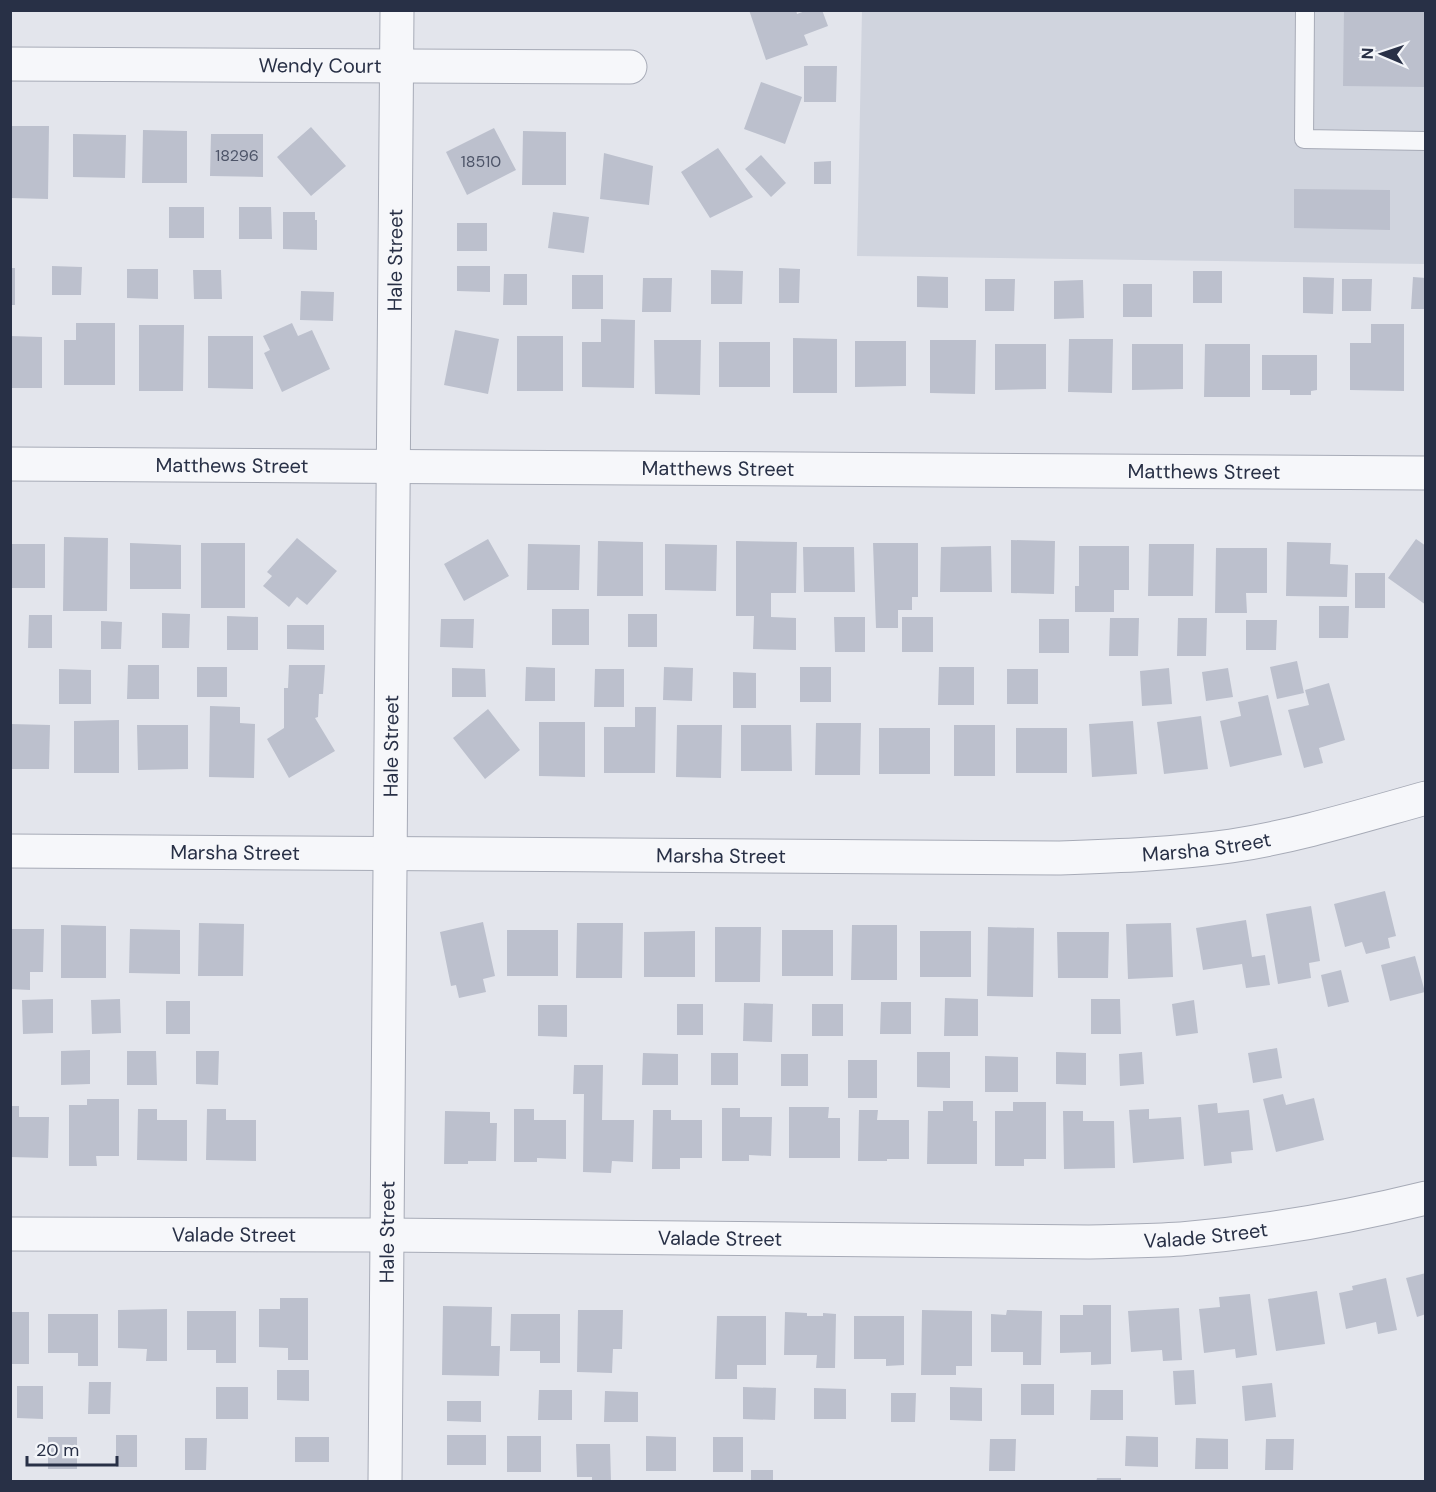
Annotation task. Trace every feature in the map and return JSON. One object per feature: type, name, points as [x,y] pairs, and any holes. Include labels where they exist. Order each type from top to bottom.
[{"type":"street","name":"Hale Street","points":[[385,1482],[397,10]]},
{"type":"street","name":"Wendy Court","points":[[10,64],[630,67]]},
{"type":"street","name":"Matthews Street","points":[[10,464],[1425,472]]},
{"type":"street","name":"Marsha Street","points":[[10,851],[1059,858],[1155,854],[1232,845],[1309,831],[1425,798]]},
{"type":"street","name":"Valade Street","points":[[10,1234],[1089,1242],[1179,1239],[1268,1230],[1378,1210],[1425,1198]]},
{"type":"lane","points":[[1305,10],[1304,139],[1425,141]]},
{"type":"shaded area","points":[[862,11],[1425,11],[1425,264],[857,256]]},
{"type":"building","points":[[749,10],[796,10],[797,14],[808,10],[822,10],[828,26],[804,35],[808,45],[766,60]]},
{"type":"building","points":[[1344,10],[1426,10],[1426,87],[1343,86]]},
{"type":"building","points":[[804,66],[837,66],[836,102],[804,102]]},
{"type":"building","points":[[761,82],[802,97],[785,144],[744,129]]},
{"type":"building","points":[[10,126],[49,126],[48,199],[11,198]]},
{"type":"building","points":[[311,127],[346,166],[311,196],[277,157]]},
{"type":"building","points":[[494,128],[516,170],[467,195],[446,152]]},
{"type":"building","points":[[143,130],[187,131],[187,183],[142,183]]},
{"type":"building","points":[[523,131],[566,132],[566,185],[522,185]]},
{"type":"building","points":[[73,134],[126,135],[125,178],[73,177]]},
{"type":"building","points":[[211,134],[263,134],[263,177],[210,176]]},
{"type":"building","points":[[718,148],[753,197],[710,218],[681,172]]},
{"type":"building","points":[[604,153],[653,166],[649,205],[600,199]]},
{"type":"building","points":[[761,155],[786,183],[771,197],[745,169]]},
{"type":"building","points":[[831,161],[831,184],[814,184],[814,162]]},
{"type":"building","points":[[1294,189],[1390,190],[1390,230],[1294,228]]},
{"type":"building","points":[[169,207],[204,207],[204,238],[169,238]]},
{"type":"building","points":[[239,207],[271,207],[272,239],[239,239]]},
{"type":"building","points":[[283,212],[315,212],[317,250],[283,249]]},
{"type":"building","points":[[553,212],[589,217],[584,253],[548,248]]},
{"type":"building","points":[[457,223],[487,223],[487,251],[457,251]]},
{"type":"building","points":[[52,266],[82,267],[81,295],[52,295]]},
{"type":"building","points":[[457,266],[490,266],[490,292],[457,291]]},
{"type":"building","points":[[10,268],[15,268],[15,305],[10,305]]},
{"type":"building","points":[[779,268],[800,269],[799,303],[779,303]]},
{"type":"building","points":[[127,269],[158,269],[158,299],[127,298]]},
{"type":"building","points":[[193,270],[221,270],[222,299],[194,299]]},
{"type":"building","points":[[711,270],[743,271],[742,304],[711,304]]},
{"type":"building","points":[[1193,271],[1222,271],[1222,303],[1193,303]]},
{"type":"building","points":[[504,274],[527,274],[527,305],[503,305]]},
{"type":"building","points":[[572,275],[603,275],[603,309],[572,309]]},
{"type":"building","points":[[917,276],[948,277],[948,308],[917,307]]},
{"type":"building","points":[[1303,277],[1334,278],[1333,314],[1303,313]]},
{"type":"building","points":[[1413,277],[1426,278],[1426,309],[1411,309]]},
{"type":"building","points":[[643,278],[672,278],[671,312],[642,312]]},
{"type":"building","points":[[985,279],[1015,279],[1014,311],[985,311]]},
{"type":"building","points":[[1342,279],[1372,279],[1371,311],[1342,311]]},
{"type":"building","points":[[1083,280],[1084,318],[1054,319],[1054,281]]},
{"type":"building","points":[[1123,284],[1152,284],[1152,317],[1123,317]]},
{"type":"building","points":[[301,291],[334,292],[333,321],[300,320]]},
{"type":"building","points":[[601,319],[635,320],[634,388],[582,387],[582,342],[601,342]]},
{"type":"building","points":[[76,323],[115,323],[115,385],[64,385],[64,340],[76,340]]},
{"type":"building","points":[[292,323],[298,336],[312,330],[330,369],[282,392],[264,353],[270,350],[263,336]]},
{"type":"building","points":[[1371,324],[1404,324],[1404,391],[1350,390],[1350,343],[1371,343]]},
{"type":"building","points":[[139,325],[184,325],[183,391],[139,391]]},
{"type":"building","points":[[455,330],[499,339],[488,394],[444,385]]},
{"type":"building","points":[[10,336],[42,337],[42,388],[10,388]]},
{"type":"building","points":[[208,336],[253,336],[253,389],[208,388]]},
{"type":"building","points":[[517,336],[563,336],[563,391],[517,391]]},
{"type":"building","points":[[793,338],[837,339],[837,393],[793,393]]},
{"type":"building","points":[[1069,339],[1113,339],[1112,393],[1068,392]]},
{"type":"building","points":[[654,340],[701,340],[700,395],[655,394]]},
{"type":"building","points":[[930,340],[976,340],[975,394],[930,393]]},
{"type":"building","points":[[855,341],[906,341],[906,386],[855,387]]},
{"type":"building","points":[[719,342],[770,342],[770,387],[719,387]]},
{"type":"building","points":[[995,344],[1046,344],[1046,389],[995,390]]},
{"type":"building","points":[[1132,344],[1183,344],[1183,389],[1132,390]]},
{"type":"building","points":[[1205,344],[1250,344],[1250,397],[1204,397]]},
{"type":"building","points":[[1262,355],[1317,355],[1317,390],[1311,391],[1311,395],[1290,395],[1290,390],[1262,390]]},
{"type":"building","points":[[64,537],[108,538],[107,611],[63,611]]},
{"type":"building","points":[[297,538],[337,571],[307,605],[297,597],[289,607],[263,586],[272,576],[267,572]]},
{"type":"building","points":[[488,539],[509,576],[464,601],[444,564]]},
{"type":"building","points":[[1416,539],[1426,546],[1426,605],[1388,578]]},
{"type":"building","points":[[1011,540],[1055,541],[1054,594],[1011,593]]},
{"type":"building","points":[[598,541],[643,542],[643,596],[597,596]]},
{"type":"building","points":[[736,541],[797,542],[796,593],[771,593],[771,617],[796,618],[796,650],[753,649],[754,616],[736,616]]},
{"type":"building","points":[[1287,542],[1331,543],[1330,564],[1348,565],[1347,597],[1286,596]]},
{"type":"building","points":[[130,543],[181,545],[181,589],[130,589]]},
{"type":"building","points":[[201,543],[245,543],[245,608],[201,608]]},
{"type":"building","points":[[873,543],[918,543],[918,597],[912,597],[912,610],[898,610],[898,628],[876,628]]},
{"type":"building","points":[[10,544],[45,544],[45,588],[10,588]]},
{"type":"building","points":[[528,544],[580,545],[579,590],[527,590]]},
{"type":"building","points":[[665,544],[717,545],[716,591],[665,590]]},
{"type":"building","points":[[1149,544],[1194,544],[1193,596],[1148,596]]},
{"type":"building","points":[[991,546],[992,592],[940,592],[941,547]]},
{"type":"building","points":[[1079,546],[1129,546],[1129,590],[1114,590],[1114,612],[1075,612],[1075,586],[1079,586]]},
{"type":"building","points":[[803,547],[854,547],[855,592],[804,592]]},
{"type":"building","points":[[1216,548],[1267,548],[1267,593],[1246,593],[1247,613],[1215,613]]},
{"type":"building","points":[[1355,573],[1385,573],[1385,608],[1355,608]]},
{"type":"building","points":[[1319,606],[1349,606],[1348,638],[1319,638]]},
{"type":"building","points":[[552,609],[589,609],[589,645],[552,645]]},
{"type":"building","points":[[162,613],[190,614],[189,648],[162,648]]},
{"type":"building","points":[[628,614],[657,614],[657,647],[628,647]]},
{"type":"building","points":[[29,615],[52,615],[52,648],[28,648]]},
{"type":"building","points":[[227,616],[258,617],[258,650],[227,650]]},
{"type":"building","points":[[834,617],[865,617],[865,652],[835,652]]},
{"type":"building","points":[[902,617],[933,617],[933,652],[902,652]]},
{"type":"building","points":[[1110,618],[1139,618],[1138,656],[1109,656]]},
{"type":"building","points":[[1178,618],[1207,618],[1206,656],[1177,656]]},
{"type":"building","points":[[441,619],[474,619],[473,648],[440,647]]},
{"type":"building","points":[[1039,619],[1069,619],[1069,653],[1039,653]]},
{"type":"building","points":[[1246,620],[1277,620],[1276,650],[1246,650]]},
{"type":"building","points":[[101,621],[122,622],[121,649],[101,649]]},
{"type":"building","points":[[287,625],[324,625],[324,650],[287,649]]},
{"type":"building","points":[[1297,661],[1304,693],[1277,699],[1270,667]]},
{"type":"building","points":[[128,665],[159,665],[159,699],[127,699]]},
{"type":"building","points":[[289,665],[325,665],[323,694],[319,694],[318,717],[315,718],[335,751],[289,778],[267,739],[284,728],[284,688],[288,688]]},
{"type":"building","points":[[197,667],[227,667],[227,697],[197,697]]},
{"type":"building","points":[[526,667],[555,668],[555,701],[525,701]]},
{"type":"building","points":[[664,667],[693,668],[692,701],[663,700]]},
{"type":"building","points":[[800,667],[831,667],[831,702],[800,702]]},
{"type":"building","points":[[939,667],[974,667],[974,705],[938,705]]},
{"type":"building","points":[[452,668],[485,669],[486,697],[452,697]]},
{"type":"building","points":[[1169,668],[1172,704],[1142,706],[1140,671]]},
{"type":"building","points":[[1228,668],[1233,697],[1206,701],[1202,672]]},
{"type":"building","points":[[59,669],[91,670],[91,704],[59,704]]},
{"type":"building","points":[[595,669],[624,669],[624,707],[594,707]]},
{"type":"building","points":[[1007,669],[1038,669],[1038,704],[1007,704]]},
{"type":"building","points":[[733,672],[756,673],[756,708],[733,708]]},
{"type":"building","points":[[1329,683],[1345,740],[1319,748],[1323,763],[1304,768],[1288,710],[1309,705],[1305,690]]},
{"type":"building","points":[[1268,695],[1282,755],[1230,767],[1220,721],[1241,716],[1238,702]]},
{"type":"building","points":[[210,706],[240,707],[240,723],[255,724],[254,778],[209,777]]},
{"type":"building","points":[[635,707],[656,707],[655,773],[604,773],[604,727],[635,727]]},
{"type":"building","points":[[488,709],[520,750],[485,779],[453,738]]},
{"type":"building","points":[[1201,716],[1208,769],[1164,774],[1157,722]]},
{"type":"building","points":[[119,720],[119,773],[74,773],[74,721]]},
{"type":"building","points":[[1133,721],[1137,774],[1092,777],[1089,724]]},
{"type":"building","points":[[539,722],[585,722],[585,777],[539,776]]},
{"type":"building","points":[[816,723],[861,723],[860,775],[815,775]]},
{"type":"building","points":[[10,724],[50,725],[49,769],[10,769]]},
{"type":"building","points":[[137,725],[188,725],[188,769],[138,770]]},
{"type":"building","points":[[677,725],[722,725],[721,778],[676,777]]},
{"type":"building","points":[[741,725],[791,725],[792,771],[741,771]]},
{"type":"building","points":[[954,725],[995,725],[995,776],[954,776]]},
{"type":"building","points":[[879,728],[930,728],[930,774],[879,774]]},
{"type":"building","points":[[1016,728],[1067,728],[1067,773],[1016,773]]},
{"type":"building","points":[[1385,891],[1396,936],[1388,938],[1390,948],[1366,954],[1362,942],[1345,947],[1334,904]]},
{"type":"building","points":[[1311,906],[1320,961],[1309,963],[1311,978],[1278,984],[1266,914]]},
{"type":"building","points":[[1246,920],[1252,957],[1265,955],[1270,985],[1246,988],[1242,964],[1203,970],[1196,928]]},
{"type":"building","points":[[483,922],[495,976],[483,979],[486,992],[459,998],[456,985],[451,986],[440,932]]},
{"type":"building","points":[[199,923],[244,924],[243,976],[198,976]]},
{"type":"building","points":[[577,923],[623,923],[622,978],[576,978]]},
{"type":"building","points":[[1171,923],[1173,977],[1128,979],[1126,924]]},
{"type":"building","points":[[61,925],[106,926],[106,978],[61,978]]},
{"type":"building","points":[[852,925],[897,925],[897,980],[851,980]]},
{"type":"building","points":[[715,927],[761,927],[760,982],[715,982]]},
{"type":"building","points":[[988,927],[1034,928],[1033,997],[987,996]]},
{"type":"building","points":[[10,929],[44,929],[43,972],[30,972],[30,990],[10,989]]},
{"type":"building","points":[[130,929],[180,930],[180,974],[129,973]]},
{"type":"building","points":[[507,930],[558,930],[558,976],[507,976]]},
{"type":"building","points":[[782,930],[833,930],[833,976],[782,976]]},
{"type":"building","points":[[695,931],[695,977],[644,977],[644,932]]},
{"type":"building","points":[[920,931],[971,931],[971,977],[920,977]]},
{"type":"building","points":[[1057,932],[1109,932],[1108,978],[1058,978]]},
{"type":"building","points":[[1415,956],[1425,992],[1390,1001],[1381,965]]},
{"type":"building","points":[[1341,970],[1349,1002],[1328,1007],[1321,975]]},
{"type":"building","points":[[945,998],[978,999],[978,1036],[944,1036]]},
{"type":"building","points":[[53,999],[53,1033],[23,1034],[22,1000]]},
{"type":"building","points":[[120,999],[121,1033],[92,1034],[91,1000]]},
{"type":"building","points":[[1091,999],[1120,999],[1121,1034],[1091,1034]]},
{"type":"building","points":[[1194,1000],[1198,1033],[1176,1036],[1172,1004]]},
{"type":"building","points":[[166,1001],[190,1001],[190,1034],[166,1034]]},
{"type":"building","points":[[881,1002],[911,1002],[911,1034],[880,1034]]},
{"type":"building","points":[[744,1003],[773,1004],[772,1042],[743,1041]]},
{"type":"building","points":[[677,1004],[703,1004],[703,1035],[677,1035]]},
{"type":"building","points":[[812,1004],[843,1004],[843,1036],[812,1036]]},
{"type":"building","points":[[538,1005],[567,1005],[567,1037],[538,1036]]},
{"type":"building","points":[[1277,1048],[1282,1078],[1253,1083],[1248,1053]]},
{"type":"building","points":[[90,1050],[90,1084],[61,1085],[61,1051]]},
{"type":"building","points":[[127,1051],[156,1051],[157,1085],[127,1085]]},
{"type":"building","points":[[196,1051],[219,1051],[218,1085],[196,1084]]},
{"type":"building","points":[[917,1052],[950,1052],[950,1088],[917,1087]]},
{"type":"building","points":[[1056,1052],[1086,1053],[1086,1085],[1056,1084]]},
{"type":"building","points":[[1142,1052],[1144,1084],[1120,1086],[1119,1054]]},
{"type":"building","points":[[643,1053],[678,1054],[678,1085],[642,1085]]},
{"type":"building","points":[[711,1053],[738,1053],[738,1085],[711,1085]]},
{"type":"building","points":[[781,1054],[808,1054],[808,1086],[781,1086]]},
{"type":"building","points":[[985,1056],[1018,1057],[1018,1092],[985,1092]]},
{"type":"building","points":[[848,1060],[877,1060],[877,1098],[848,1098]]},
{"type":"building","points":[[574,1065],[603,1065],[602,1120],[634,1120],[633,1162],[612,1161],[611,1173],[583,1172],[584,1094],[573,1094]]},
{"type":"building","points":[[1283,1094],[1286,1105],[1314,1098],[1324,1140],[1276,1152],[1263,1099]]},
{"type":"building","points":[[87,1099],[119,1099],[119,1156],[96,1156],[97,1166],[69,1166],[69,1105],[87,1105]]},
{"type":"building","points":[[943,1101],[973,1101],[973,1121],[977,1121],[977,1164],[927,1164],[928,1111],[943,1111]]},
{"type":"building","points":[[1013,1102],[1046,1102],[1046,1159],[1024,1159],[1024,1166],[995,1166],[995,1111],[1013,1111]]},
{"type":"building","points":[[1217,1103],[1218,1113],[1249,1110],[1253,1150],[1231,1152],[1232,1163],[1204,1166],[1198,1105]]},
{"type":"building","points":[[10,1106],[19,1106],[19,1117],[49,1117],[48,1158],[10,1157]]},
{"type":"building","points":[[789,1107],[829,1107],[828,1118],[840,1118],[840,1158],[789,1158]]},
{"type":"building","points":[[722,1108],[740,1108],[740,1117],[772,1117],[771,1156],[749,1155],[749,1161],[722,1161]]},
{"type":"building","points":[[138,1109],[157,1109],[157,1120],[187,1120],[187,1161],[137,1160]]},
{"type":"building","points":[[207,1109],[226,1109],[226,1120],[256,1120],[256,1161],[206,1160]]},
{"type":"building","points":[[514,1109],[534,1109],[534,1120],[566,1120],[566,1159],[537,1158],[537,1162],[514,1162]]},
{"type":"building","points":[[1149,1109],[1149,1119],[1181,1117],[1184,1159],[1133,1163],[1129,1110]]},
{"type":"building","points":[[653,1110],[671,1110],[671,1120],[702,1120],[702,1158],[680,1158],[680,1169],[652,1169]]},
{"type":"building","points":[[859,1110],[878,1110],[877,1120],[909,1120],[909,1159],[858,1161]]},
{"type":"building","points":[[445,1111],[490,1112],[490,1123],[497,1123],[496,1161],[444,1164]]},
{"type":"building","points":[[1063,1111],[1083,1111],[1083,1121],[1114,1121],[1115,1168],[1064,1169]]},
{"type":"building","points":[[1426,1273],[1426,1314],[1417,1317],[1406,1278]]},
{"type":"building","points":[[1386,1278],[1397,1330],[1378,1334],[1376,1322],[1346,1329],[1339,1293],[1353,1290],[1352,1286]]},
{"type":"building","points":[[1317,1291],[1325,1344],[1276,1351],[1268,1299]]},
{"type":"building","points":[[1250,1294],[1257,1355],[1236,1358],[1235,1349],[1204,1353],[1199,1309],[1220,1307],[1219,1297]]},
{"type":"building","points":[[280,1298],[308,1298],[308,1360],[288,1360],[288,1348],[259,1347],[259,1309],[280,1309]]},
{"type":"building","points":[[1083,1305],[1111,1305],[1111,1364],[1091,1365],[1091,1352],[1060,1353],[1060,1315],[1083,1315]]},
{"type":"building","points":[[443,1306],[492,1307],[491,1346],[500,1346],[499,1376],[442,1375]]},
{"type":"building","points":[[1179,1308],[1182,1360],[1163,1361],[1162,1350],[1131,1352],[1128,1311]]},
{"type":"building","points":[[167,1309],[167,1361],[146,1361],[147,1349],[118,1348],[118,1310]]},
{"type":"building","points":[[578,1310],[623,1310],[622,1349],[613,1349],[612,1373],[577,1372]]},
{"type":"building","points":[[922,1310],[972,1311],[972,1366],[956,1366],[956,1375],[921,1375]]},
{"type":"building","points":[[1007,1310],[1042,1311],[1041,1365],[1023,1365],[1023,1352],[991,1352],[991,1314],[1006,1315]]},
{"type":"building","points":[[187,1311],[236,1311],[236,1363],[216,1363],[216,1350],[187,1350]]},
{"type":"building","points":[[10,1312],[29,1312],[29,1364],[10,1364]]},
{"type":"building","points":[[785,1312],[807,1313],[807,1316],[823,1316],[823,1313],[836,1314],[835,1368],[816,1368],[817,1355],[784,1355]]},
{"type":"building","points":[[48,1314],[98,1314],[98,1366],[78,1366],[78,1353],[48,1353]]},
{"type":"building","points":[[511,1314],[560,1314],[560,1363],[540,1363],[540,1351],[510,1351]]},
{"type":"building","points":[[717,1316],[766,1316],[766,1365],[737,1365],[737,1379],[715,1379]]},
{"type":"building","points":[[854,1316],[904,1316],[904,1365],[886,1366],[886,1359],[854,1359]]},
{"type":"building","points":[[277,1370],[309,1370],[309,1401],[277,1400]]},
{"type":"building","points":[[1194,1370],[1196,1404],[1175,1405],[1173,1371]]},
{"type":"building","points":[[89,1382],[111,1382],[110,1414],[88,1414]]},
{"type":"building","points":[[1272,1383],[1276,1417],[1245,1421],[1242,1386]]},
{"type":"building","points":[[1021,1384],[1054,1384],[1054,1415],[1021,1415]]},
{"type":"building","points":[[17,1386],[43,1386],[43,1419],[17,1418]]},
{"type":"building","points":[[216,1387],[248,1387],[248,1419],[216,1419]]},
{"type":"building","points":[[743,1387],[776,1388],[775,1420],[743,1419]]},
{"type":"building","points":[[950,1387],[982,1388],[982,1421],[950,1420]]},
{"type":"building","points":[[814,1388],[846,1389],[846,1419],[814,1419]]},
{"type":"building","points":[[539,1390],[572,1390],[572,1420],[538,1420]]},
{"type":"building","points":[[1091,1390],[1123,1390],[1123,1420],[1090,1420]]},
{"type":"building","points":[[605,1391],[638,1392],[638,1422],[604,1422]]},
{"type":"building","points":[[891,1393],[916,1393],[915,1422],[891,1422]]},
{"type":"building","points":[[447,1401],[481,1401],[481,1422],[447,1421]]},
{"type":"building","points":[[116,1435],[137,1435],[137,1467],[116,1467]]},
{"type":"building","points":[[447,1435],[486,1435],[486,1465],[447,1465]]},
{"type":"building","points":[[507,1436],[541,1436],[541,1472],[507,1472]]},
{"type":"building","points":[[646,1436],[676,1437],[676,1471],[646,1471]]},
{"type":"building","points":[[1126,1436],[1158,1437],[1158,1467],[1125,1466]]},
{"type":"building","points":[[48,1437],[77,1437],[77,1469],[48,1469]]},
{"type":"building","points":[[295,1437],[329,1437],[329,1462],[295,1462]]},
{"type":"building","points":[[713,1437],[743,1437],[743,1472],[713,1472]]},
{"type":"building","points":[[185,1438],[207,1438],[206,1470],[185,1470]]},
{"type":"building","points":[[1196,1438],[1228,1439],[1228,1469],[1195,1469]]},
{"type":"building","points":[[990,1439],[1016,1439],[1015,1471],[989,1471]]},
{"type":"building","points":[[1266,1439],[1294,1439],[1293,1470],[1265,1470]]},
{"type":"building","points":[[576,1444],[610,1444],[611,1482],[592,1482],[592,1477],[577,1477]]},
{"type":"building","points":[[751,1470],[773,1470],[773,1482],[751,1482]]},
{"type":"building","points":[[1097,1478],[1121,1478],[1121,1482],[1096,1482]]}]
